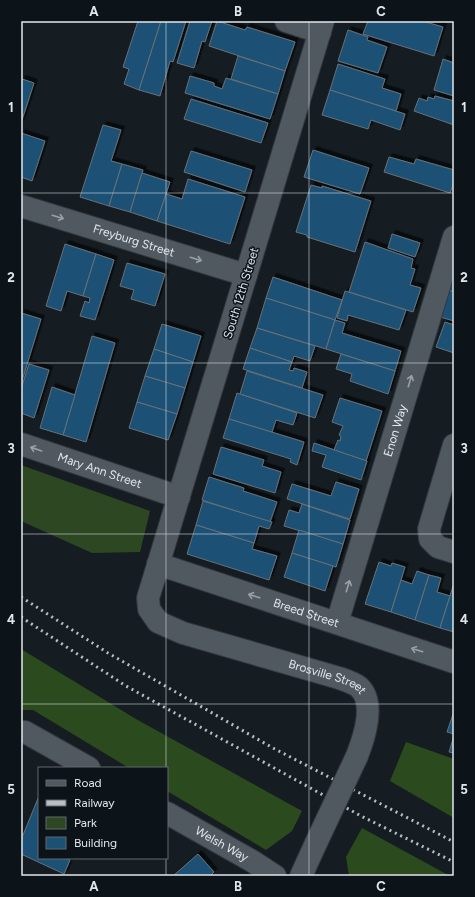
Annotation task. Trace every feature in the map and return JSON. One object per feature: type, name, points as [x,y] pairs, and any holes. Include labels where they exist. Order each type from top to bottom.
[{"type":"street","points":[[286,21],[321,26]]},
{"type":"street","name":"South 12th Street","points":[[158,564],[321,26]]},
{"type":"street","name":"Freyburg Street","points":[[21,206],[246,275]]},
{"type":"street","name":"Enon Way","points":[[337,623],[454,237]]},
{"type":"street","name":"Mary Ann Street","points":[[21,444],[179,497]]},
{"type":"street","points":[[454,445],[429,529],[430,539],[438,547],[454,552]]},
{"type":"street","name":"Breed Street","points":[[158,564],[454,662]]},
{"type":"street","name":"Brosville Street","points":[[158,564],[148,598],[149,609],[158,622],[184,633],[339,678],[358,687],[366,696],[368,716],[365,736],[301,876]]},
{"type":"street","points":[[23,732],[87,767]]},
{"type":"street","name":"Welsh Way","points":[[168,813],[275,876]]},
{"type":"green space","points":[[21,465],[150,511],[140,552],[92,553],[21,521]]},
{"type":"green space","points":[[21,649],[136,719],[302,811],[292,831],[266,850],[168,792],[168,767],[127,767],[33,710],[21,710]]},
{"type":"green space","points":[[406,742],[454,759],[454,818],[390,781]]},
{"type":"green space","points":[[362,828],[450,876],[349,876],[346,857]]},
{"type":"building","points":[[138,21],[161,21],[139,90],[124,84],[129,69],[123,67]]},
{"type":"building","points":[[161,21],[186,21],[173,62],[170,61],[160,96],[139,90]]},
{"type":"building","points":[[190,21],[212,21],[205,42],[202,41],[194,68],[177,63]]},
{"type":"building","points":[[217,21],[245,30],[247,27],[295,42],[285,71],[209,46]]},
{"type":"building","points":[[368,21],[422,21],[443,27],[434,56],[363,34]]},
{"type":"building","points":[[348,30],[368,37],[367,40],[387,47],[378,73],[338,61]]},
{"type":"building","points":[[238,56],[285,71],[278,94],[231,79]]},
{"type":"building","points":[[443,59],[454,63],[454,96],[434,90]]},
{"type":"building","points":[[338,64],[385,79],[382,88],[401,94],[396,111],[330,90]]},
{"type":"building","points":[[190,76],[214,83],[214,86],[222,89],[226,78],[278,94],[270,119],[185,93]]},
{"type":"building","points":[[22,79],[34,83],[21,123],[21,84]]},
{"type":"building","points":[[330,90],[405,114],[400,130],[371,120],[368,129],[322,115]]},
{"type":"building","points":[[435,96],[454,101],[454,125],[414,111],[419,98],[427,101],[428,97],[434,99]]},
{"type":"building","points":[[191,99],[268,123],[261,143],[184,119]]},
{"type":"building","points":[[103,125],[121,130],[111,161],[122,164],[109,206],[80,197]]},
{"type":"building","points":[[21,133],[45,141],[32,181],[21,177]]},
{"type":"building","points":[[313,150],[369,168],[360,194],[304,177]]},
{"type":"building","points":[[191,151],[252,170],[245,192],[184,172]]},
{"type":"building","points":[[389,157],[414,164],[416,159],[454,170],[454,182],[450,193],[384,172]]},
{"type":"building","points":[[122,164],[143,170],[130,212],[109,206]]},
{"type":"building","points":[[142,173],[170,182],[157,221],[130,212]]},
{"type":"building","points":[[188,179],[245,197],[230,244],[157,221],[166,194],[182,199]]},
{"type":"building","points":[[311,185],[322,188],[322,186],[371,201],[355,252],[307,237],[307,235],[296,232]]},
{"type":"building","points":[[392,234],[420,243],[415,257],[388,248]]},
{"type":"building","points":[[365,242],[413,259],[411,268],[415,269],[410,285],[421,288],[413,312],[349,292]]},
{"type":"building","points":[[65,244],[96,254],[83,296],[67,291],[61,311],[46,306]]},
{"type":"building","points":[[96,254],[114,260],[95,320],[80,316],[85,301],[89,303],[90,298],[83,296]]},
{"type":"building","points":[[127,263],[165,274],[155,306],[131,299],[134,290],[120,286]]},
{"type":"building","points":[[454,271],[454,292],[448,290]]},
{"type":"building","points":[[273,277],[342,300],[335,320],[266,298]]},
{"type":"building","points":[[448,290],[454,292],[454,321],[440,317]]},
{"type":"building","points":[[345,291],[406,310],[399,330],[348,315],[347,321],[337,318]]},
{"type":"building","points":[[266,298],[335,320],[326,349],[257,328]]},
{"type":"building","points":[[21,313],[41,319],[21,384]]},
{"type":"building","points":[[335,320],[345,323],[342,333],[401,351],[395,371],[326,349]]},
{"type":"building","points":[[445,322],[454,325],[454,353],[436,347]]},
{"type":"building","points":[[162,324],[201,336],[193,362],[154,349]]},
{"type":"building","points":[[257,328],[315,346],[310,361],[294,356],[292,362],[250,348]]},
{"type":"building","points":[[92,336],[115,343],[86,442],[63,435]]},
{"type":"building","points":[[250,348],[292,362],[289,370],[293,371],[294,368],[307,372],[302,388],[243,369]]},
{"type":"building","points":[[154,349],[193,362],[185,388],[145,376]]},
{"type":"building","points":[[341,354],[395,371],[388,394],[350,381],[352,374],[336,369]]},
{"type":"building","points":[[29,364],[49,370],[34,418],[21,413],[21,389]]},
{"type":"building","points":[[247,371],[323,395],[315,418],[240,394]]},
{"type":"building","points":[[145,376],[185,388],[177,414],[137,402]]},
{"type":"building","points":[[52,387],[75,395],[63,435],[40,428]]},
{"type":"building","points":[[237,393],[297,413],[293,425],[276,420],[271,432],[229,419]]},
{"type":"building","points":[[340,398],[382,411],[366,461],[334,450],[338,440],[340,441],[341,436],[339,435],[343,426],[332,422]]},
{"type":"building","points":[[137,402],[177,414],[168,440],[129,428]]},
{"type":"building","points":[[229,419],[304,442],[297,465],[290,462],[291,459],[223,438]]},
{"type":"building","points":[[314,443],[367,461],[361,480],[322,467],[326,455],[312,451]]},
{"type":"building","points":[[221,447],[264,460],[262,466],[281,472],[275,493],[213,474]]},
{"type":"building","points":[[209,477],[244,488],[243,491],[277,502],[270,522],[202,500]]},
{"type":"building","points":[[336,482],[359,489],[350,519],[287,499],[292,484],[331,496]]},
{"type":"building","points":[[203,501],[272,522],[269,529],[259,526],[254,543],[196,525]]},
{"type":"building","points":[[302,504],[350,520],[343,544],[284,526],[289,510],[299,513]]},
{"type":"building","points":[[196,525],[254,543],[252,549],[277,556],[269,580],[187,554]]},
{"type":"building","points":[[299,530],[343,544],[336,567],[292,553]]},
{"type":"building","points":[[292,553],[333,566],[325,591],[284,577]]},
{"type":"building","points":[[379,562],[391,566],[392,563],[405,567],[391,612],[365,604]]},
{"type":"building","points":[[417,571],[429,575],[415,620],[391,612],[401,580],[412,584]]},
{"type":"building","points":[[429,575],[441,578],[437,592],[450,596],[440,628],[415,620]]},
{"type":"building","points":[[454,583],[454,632],[440,628]]},
{"type":"building","points":[[454,711],[454,734],[447,732]]},
{"type":"building","points":[[454,736],[454,753],[449,752]]},
{"type":"building","points":[[38,798],[38,859],[70,860],[64,874],[21,854],[21,840]]},
{"type":"building","points":[[198,854],[214,872],[210,876],[173,876]]},
{"type":"railway","points":[[21,597],[108,653],[273,748],[454,842]]},
{"type":"railway","points":[[21,617],[126,686],[361,816],[454,862]]}]
